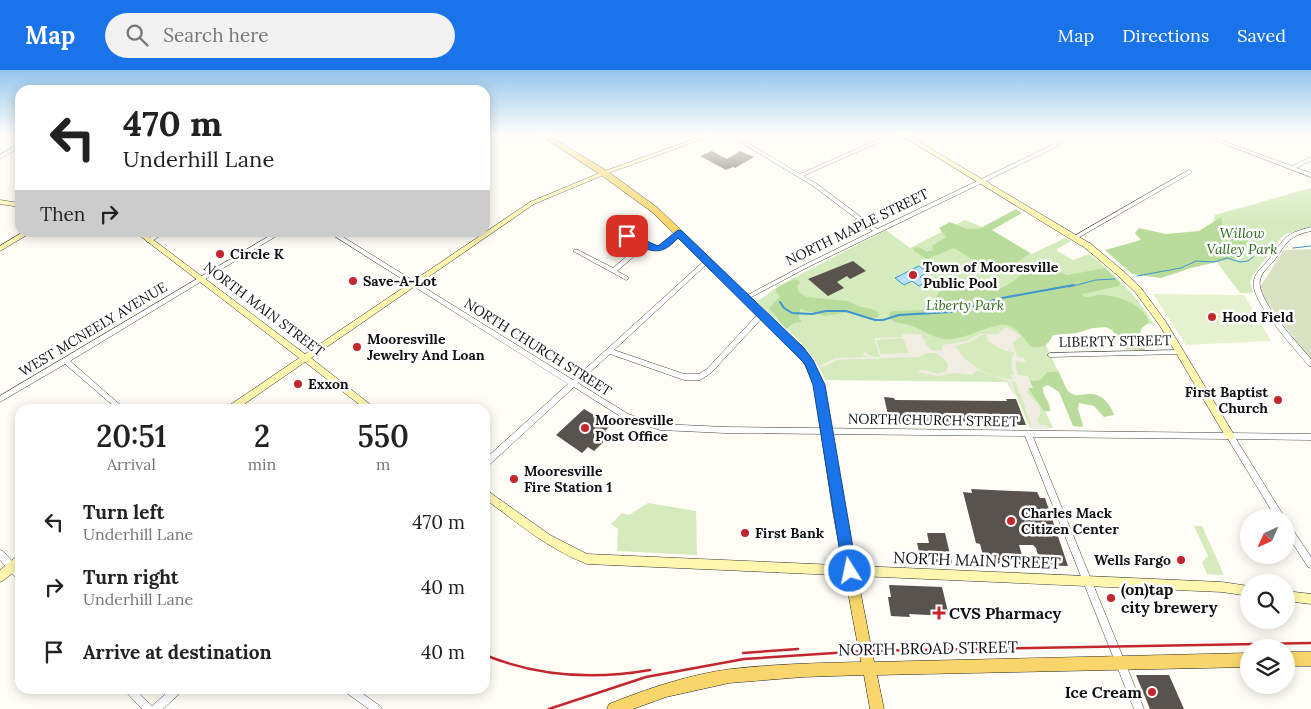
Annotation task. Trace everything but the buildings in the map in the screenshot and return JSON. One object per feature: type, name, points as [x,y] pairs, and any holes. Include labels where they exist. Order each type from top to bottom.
[{"type":"main road","points":[[591,165],[655,210],[746,298],[809,363],[819,385],[825,431],[850,571],[877,709]]},
{"type":"main road","name":"NORTH MAIN STREET","points":[[1087,581],[1240,589]]},
{"type":"main road","points":[[1295,659],[1311,659]]},
{"type":"main road","name":"NORTH BROAD STREET","points":[[614,709],[666,690],[729,676],[803,670],[1119,661],[1240,660]]},
{"type":"street","points":[[490,232],[532,203],[626,165]]},
{"type":"street","points":[[784,165],[801,175],[876,232]]},
{"type":"street","points":[[801,175],[823,165]]},
{"type":"street","points":[[954,165],[1102,257],[1138,290],[1163,324],[1275,509]]},
{"type":"street","name":"NORTH MAPLE STREET","points":[[746,298],[806,266],[1014,165]]},
{"type":"street","points":[[1284,165],[1311,175]]},
{"type":"street","points":[[1292,168],[1299,165]]},
{"type":"street","points":[[1074,238],[1189,172]]},
{"type":"street","points":[[0,202],[15,204]]},
{"type":"street","points":[[632,225],[624,233],[644,245],[659,249],[665,246],[678,233]]},
{"type":"street","points":[[1311,229],[1289,236],[1282,242],[1270,263],[1256,280],[1255,286],[1269,310],[1311,364]]},
{"type":"street","points":[[0,250],[21,237]]},
{"type":"street","name":"NORTH MAIN STREET","points":[[144,237],[365,404]]},
{"type":"street","points":[[149,241],[155,237]]},
{"type":"street","name":"WEST MCNEELY AVENUE","points":[[0,399],[272,237]]},
{"type":"street","name":"NORTH CHURCH STREET","points":[[338,237],[632,419],[660,427],[693,430],[1311,437]]},
{"type":"street","points":[[238,404],[483,237]]},
{"type":"street","points":[[613,271],[644,245]]},
{"type":"street","points":[[576,252],[626,278]]},
{"type":"street","points":[[490,459],[707,261]]},
{"type":"street","points":[[609,351],[684,377],[700,377],[709,370],[762,314]]},
{"type":"street","name":"LIBERTY STREET","points":[[1050,355],[1180,352]]},
{"type":"street","points":[[65,360],[116,404]]},
{"type":"street","points":[[1028,434],[1138,709]]},
{"type":"street","name":"NORTH MAIN STREET","points":[[490,497],[568,553],[587,559],[1087,581]]},
{"type":"street","points":[[1295,540],[1311,564]]},
{"type":"street","points":[[0,554],[15,562]]},
{"type":"street","points":[[0,577],[15,564]]},
{"type":"street","points":[[1295,597],[1311,599]]},
{"type":"street","points":[[134,694],[148,709]]},
{"type":"street","points":[[156,709],[172,694]]},
{"type":"street","points":[[355,694],[376,709]]},
{"type":"green space","name":"Willow Valley Park","points":[[1311,188],[1311,226],[1286,234],[1281,238],[1253,275],[1250,282],[1253,293],[1240,293],[1219,265],[1208,244],[1215,215]]},
{"type":"green space","points":[[1016,209],[1022,213],[992,230],[1030,253],[1005,269],[1000,271],[989,270],[954,248],[927,259],[914,251],[913,248],[919,247],[927,252],[933,250],[932,246],[946,237],[939,228],[950,222],[967,229],[979,229]]},
{"type":"green space","points":[[1221,217],[1223,228],[1219,235],[1242,228],[1251,233],[1243,256],[1191,268],[1161,278],[1132,274],[1105,250],[1141,240],[1135,233],[1139,228],[1166,234],[1199,231]]},
{"type":"green space","name":"Liberty Park","points":[[965,220],[990,230],[1032,254],[1065,238],[1071,241],[1057,249],[1057,251],[1073,260],[1089,254],[1125,286],[1154,324],[1037,327],[1058,371],[1047,372],[1040,380],[1031,381],[1053,428],[1030,428],[1016,395],[1013,394],[1007,382],[825,380],[820,368],[805,347],[757,302],[780,285],[886,230],[910,248]]},
{"type":"green space","points":[[1311,249],[1311,361],[1265,299],[1260,287],[1284,250]]},
{"type":"green space","points":[[1040,260],[1048,262],[1068,275],[1105,268],[1120,283],[1119,286],[1083,294],[1083,296],[1117,297],[1137,306],[1149,322],[1141,329],[1139,338],[1145,348],[1144,350],[1126,349],[1112,330],[1106,327],[1093,328],[1077,333],[1053,335],[1045,345],[1032,347],[1018,331],[1006,325],[994,326],[964,337],[944,339],[909,325],[895,322],[889,316],[890,312],[894,311],[921,310],[930,306],[939,292],[947,288],[960,289],[971,286],[991,290],[1001,288],[1011,283]]},
{"type":"green space","points":[[795,279],[800,282],[797,287],[798,291],[806,297],[848,301],[858,306],[875,310],[879,314],[878,317],[874,318],[850,312],[825,316],[800,309],[799,318],[802,322],[794,323],[786,329],[769,308],[780,297],[776,292],[776,288]]},
{"type":"green space","name":"Hood Field","points":[[1153,294],[1244,295],[1271,341],[1186,345]]},
{"type":"green space","points":[[1058,371],[1072,394],[1100,396],[1109,404],[1114,415],[1104,417],[1094,406],[1079,403],[1078,409],[1083,425],[1082,427],[1073,426],[1059,392],[1048,385],[1043,387],[1043,390],[1050,411],[1044,411],[1028,388],[1033,388],[1030,381],[1040,380],[1047,372]]},
{"type":"green space","points":[[648,503],[696,511],[697,555],[617,551],[618,529],[611,524],[622,513],[629,515]]},
{"type":"green space","points":[[1194,526],[1202,526],[1224,575],[1207,574],[1202,562],[1208,556]]},
{"type":"shaded area","points":[[1006,327],[1021,336],[1013,343],[1017,357],[1024,358],[1027,363],[1016,361],[1016,369],[1018,375],[1028,376],[1033,388],[1028,388],[1029,391],[1026,392],[1039,405],[1041,412],[1037,420],[1039,425],[1047,425],[1048,429],[1032,429],[1021,395],[1017,391],[1019,391],[1016,382],[1011,382],[1016,394],[1013,394],[1008,381],[977,370],[972,375],[956,373],[937,376],[918,372],[924,370],[938,374],[946,371],[947,362],[936,353],[926,353],[919,357],[837,360],[824,367],[819,366],[836,358],[871,357],[863,356],[864,352],[874,357],[880,357],[874,338],[903,337],[902,334],[921,334],[924,340],[933,337],[926,340],[925,344],[931,350],[937,351],[942,350],[943,345],[967,341],[980,334],[998,334]],"holes":[[[981,335],[986,335],[989,342],[1005,351],[1014,352],[1011,365],[1014,375],[1010,375],[1014,380],[995,376],[980,370],[965,359],[955,346],[970,342]],[[903,338],[909,353],[881,354],[876,340]]]},
{"type":"water","name":"Town of Mooresville Public Pool","points":[[919,266],[928,272],[920,277],[927,282],[919,286],[912,281],[904,285],[895,278]]},
{"type":"waterway","points":[[1293,248],[1311,246]]},
{"type":"waterway","points":[[1137,276],[1181,268],[1196,261],[1214,262],[1227,258],[1240,262],[1248,261],[1253,257],[1253,252],[1260,253],[1269,250]]},
{"type":"waterway","points":[[1069,287],[1096,280],[1115,279]]},
{"type":"waterway","points":[[780,302],[784,308],[792,313],[812,314],[826,311],[846,311],[875,320],[883,320],[899,315],[951,312],[1002,298],[1074,285]]},
{"type":"railway","points":[[549,709],[646,677],[744,659],[865,651],[1311,643]]},
{"type":"railway","points":[[743,653],[798,649]]},
{"type":"railway","points":[[490,657],[526,668],[566,674],[608,675],[650,670]]},
{"type":"place","name":"Circle K","points":[[220,254]]},
{"type":"place","name":"Town of Mooresville Public Pool","points":[[913,275]]},
{"type":"place","name":"Save-A-Lot","points":[[353,281]]},
{"type":"place","name":"Hood Field","points":[[1212,317]]},
{"type":"place","name":"Mooresville Jewelry And Loan","points":[[357,347]]},
{"type":"place","name":"Exxon","points":[[298,384]]},
{"type":"place","name":"First Baptist Church","points":[[1278,400]]},
{"type":"place","name":"Mooresville Post Office","points":[[585,428]]},
{"type":"place","name":"Mooresville Fire Station 1","points":[[514,479]]},
{"type":"place","name":"Charles Mack Citizen Center","points":[[1011,521]]},
{"type":"place","name":"First Bank","points":[[745,533]]},
{"type":"place","name":"Wells Fargo","points":[[1181,560]]},
{"type":"place","name":"(on)tap city brewery","points":[[1111,598]]},
{"type":"place","name":"CVS Pharmacy","points":[[939,613]]},
{"type":"place","name":"Ice Cream","points":[[1152,692]]},
{"type":"route","points":[[627,236],[651,248],[659,249],[665,246],[678,233],[800,351],[809,363],[819,385],[826,438],[850,571]]}]
